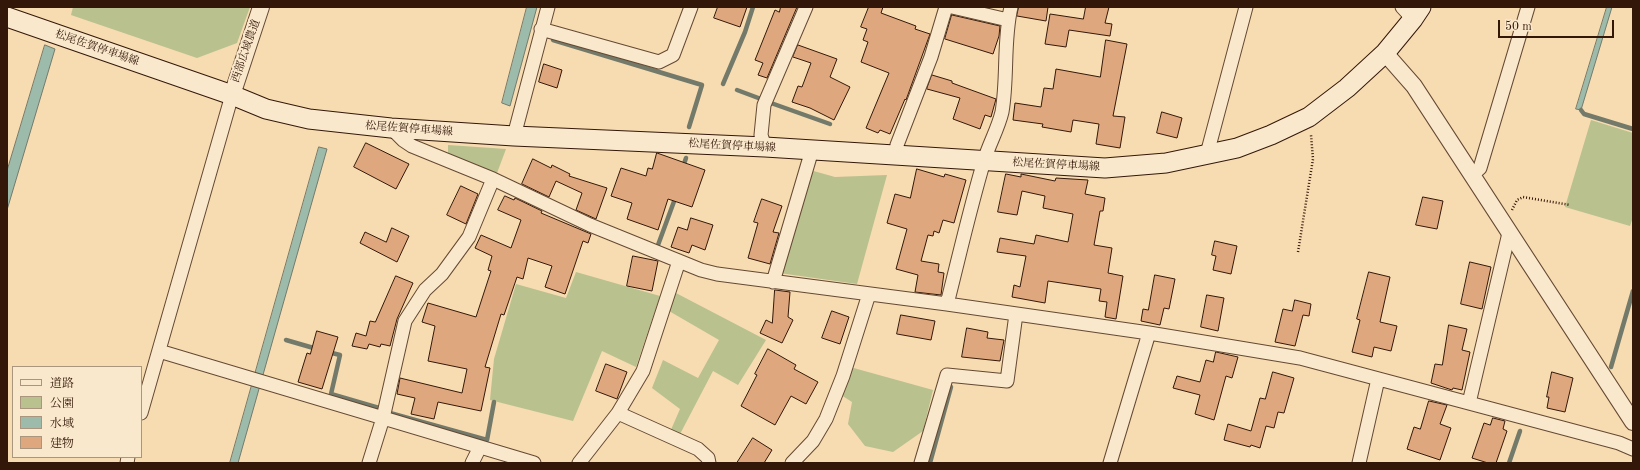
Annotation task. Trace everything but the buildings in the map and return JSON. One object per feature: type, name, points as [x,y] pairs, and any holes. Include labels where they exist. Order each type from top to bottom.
[{"type":"main road","name":"松尾佐賀停車場線","points":[[7,16],[232,95],[266,109],[309,119],[391,128],[514,136],[812,150],[1105,168],[1166,163],[1236,148],[1271,135],[1309,117],[1347,88],[1385,53],[1412,11]]},
{"type":"street","name":"西部広域農道","points":[[232,95],[262,7]]},
{"type":"street","points":[[514,136],[548,7]]},
{"type":"street","points":[[541,29],[659,62],[673,55],[691,7]]},
{"type":"street","points":[[765,148],[761,135],[764,105],[806,7]]},
{"type":"street","points":[[895,155],[897,145],[931,57],[946,7]]},
{"type":"street","points":[[952,7],[1008,20]]},
{"type":"street","points":[[947,304],[984,160],[1001,115],[1005,93],[1005,52],[1008,20],[1011,7]]},
{"type":"street","points":[[1207,154],[1246,7]]},
{"type":"street","points":[[1472,175],[1480,168],[1528,7]]},
{"type":"street","points":[[1385,53],[1414,86],[1633,422]]},
{"type":"street","points":[[142,410],[232,95]]},
{"type":"street","points":[[391,128],[403,140],[412,146],[493,179],[590,225],[701,270],[717,274],[773,282],[1148,332],[1300,358],[1619,443],[1633,449]]},
{"type":"street","points":[[773,282],[812,150]]},
{"type":"street","points":[[369,463],[382,418],[405,321],[425,290],[442,274],[469,237],[493,179]]},
{"type":"street","points":[[1469,403],[1509,233]]},
{"type":"street","points":[[579,463],[618,413],[643,371],[679,261]]},
{"type":"street","points":[[792,463],[813,441],[826,419],[869,294]]},
{"type":"street","points":[[921,463],[947,375],[1007,381],[1016,314]]},
{"type":"street","points":[[1110,463],[1148,332]]},
{"type":"street","points":[[159,350],[534,463]]},
{"type":"street","points":[[1359,463],[1378,379]]},
{"type":"street","points":[[618,413],[698,448],[708,458],[709,463]]},
{"type":"street","points":[[472,463],[480,447]]},
{"type":"path","points":[[1298,252],[1313,159],[1309,117]]},
{"type":"path","points":[[1509,233],[1510,215],[1517,200],[1523,197],[1570,205]]},
{"type":"green space","points":[[73,7],[250,7],[237,43],[197,58],[71,15]]},
{"type":"green space","points":[[1591,120],[1633,133],[1633,217],[1630,226],[1565,207]]},
{"type":"green space","points":[[448,145],[506,149],[497,173],[448,155]]},
{"type":"green space","points":[[810,170],[835,177],[887,175],[857,284],[779,273]]},
{"type":"green space","points":[[576,272],[660,296],[636,367],[602,351],[573,421],[490,400],[494,359],[516,284],[566,298]]},
{"type":"green space","points":[[674,292],[766,340],[738,385],[713,371],[679,436],[670,432],[680,409],[652,388],[663,360],[698,378],[719,340],[669,311]]},
{"type":"green space","points":[[850,367],[933,390],[923,431],[893,452],[865,446],[848,424],[852,402],[838,393]]},
{"type":"water","points":[[527,7],[537,7],[510,106],[502,103]]},
{"type":"water","points":[[1607,7],[1612,7],[1581,110],[1576,109]]},
{"type":"water","points":[[45,45],[55,49],[7,210],[7,171]]},
{"type":"water","points":[[319,147],[327,149],[238,463],[230,463]]},
{"type":"waterway","points":[[723,84],[745,32],[753,7]]},
{"type":"waterway","points":[[553,40],[702,85],[689,127]]},
{"type":"waterway","points":[[737,90],[761,99]]},
{"type":"waterway","points":[[771,103],[830,124]]},
{"type":"waterway","points":[[1581,110],[1584,114],[1633,129]]},
{"type":"waterway","points":[[683,167],[686,158]]},
{"type":"waterway","points":[[658,245],[676,196]]},
{"type":"waterway","points":[[1611,367],[1633,291]]},
{"type":"waterway","points":[[286,340],[317,349]]},
{"type":"waterway","points":[[328,352],[340,355],[331,394],[379,408]]},
{"type":"waterway","points":[[930,463],[951,387]]},
{"type":"waterway","points":[[390,413],[487,440],[494,402]]},
{"type":"waterway","points":[[1509,463],[1520,431]]}]
